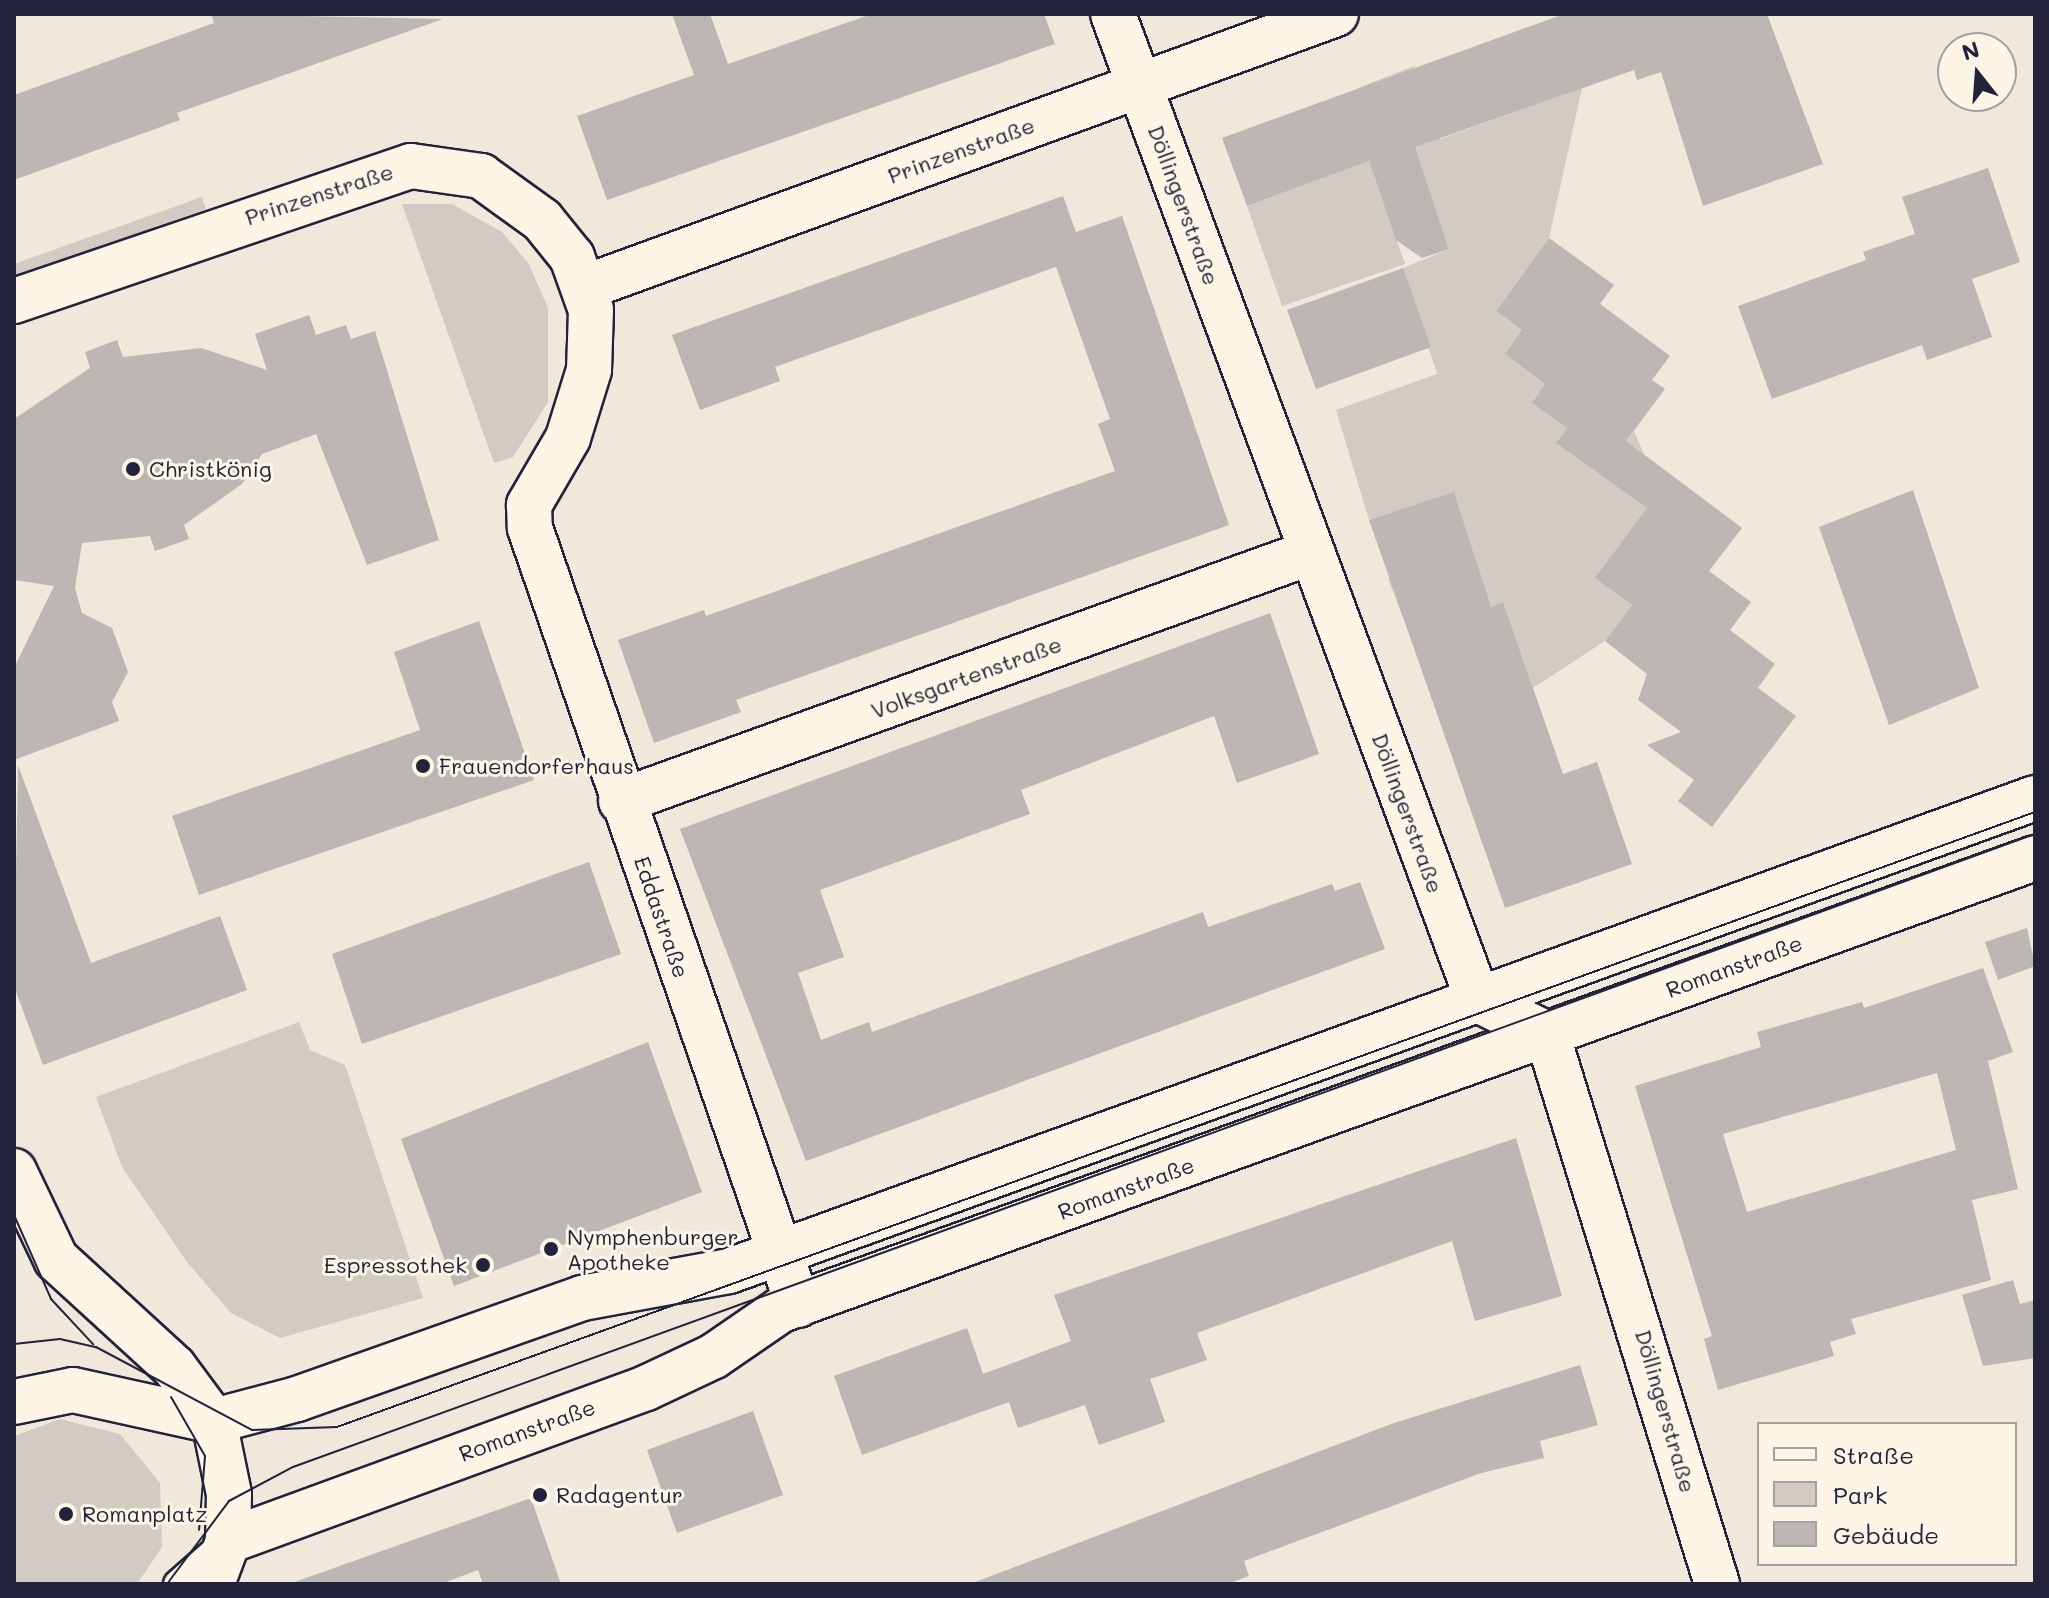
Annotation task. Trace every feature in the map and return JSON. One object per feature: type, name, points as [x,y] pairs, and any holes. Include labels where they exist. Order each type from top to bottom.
[{"type":"street","name":"Döllingerstraße","points":[[1113,14],[1478,1000]]},
{"type":"street","name":"Prinzenstraße","points":[[586,287],[1336,14]]},
{"type":"street","name":"Prinzenstraße","points":[[14,301],[411,166],[481,176],[511,194],[572,257],[586,287],[593,339],[582,406],[529,505],[530,528]]},
{"type":"street","name":"Eddastraße","points":[[530,528],[621,801],[798,1305]]},
{"type":"street","name":"Volksgartenstraße","points":[[621,801],[1312,552]]},
{"type":"street","points":[[14,1402],[73,1390],[214,1421],[297,1399],[582,1298],[678,1284],[781,1254],[2035,798]]},
{"type":"street","name":"Romanstraße","points":[[228,1541],[646,1388],[798,1305],[2035,858]]},
{"type":"street","points":[[1478,1000],[1547,1034]]},
{"type":"street","name":"Döllingerstraße","points":[[1547,1034],[1717,1584]]},
{"type":"street","points":[[14,1171],[56,1259],[174,1367],[214,1421],[227,1464],[228,1541],[212,1584]]},
{"type":"lane","points":[[177,1584],[228,1541]]},
{"type":"green space","points":[[1414,66],[1440,139],[1582,88],[1549,238],[1496,311],[1522,330],[1505,354],[1545,384],[1532,403],[1567,428],[1556,443],[1601,475],[1634,431],[1660,491],[1596,578],[1632,605],[1605,641],[1533,688],[1503,603],[1410,635],[1388,579],[1473,551],[1454,493],[1369,520],[1336,410],[1437,374],[1403,268],[1449,249],[1420,164],[1375,179],[1405,264],[1282,306],[1247,206],[1382,156],[1358,88]]},
{"type":"green space","points":[[202,197],[206,209],[14,278],[14,264]]},
{"type":"green space","points":[[402,204],[452,204],[502,232],[529,264],[548,308],[548,402],[513,457],[494,463]]},
{"type":"green space","points":[[299,1022],[310,1050],[345,1065],[423,1298],[280,1338],[231,1313],[187,1262],[122,1167],[96,1097]]},
{"type":"green space","points":[[60,1419],[120,1434],[160,1483],[162,1547],[137,1584],[14,1584],[14,1436]]},
{"type":"building","points":[[211,14],[443,19],[177,113],[180,120],[14,180],[14,95],[214,23]]},
{"type":"building","points":[[672,14],[710,14],[728,64],[872,14],[1044,14],[1055,44],[607,200],[577,116],[694,75]]},
{"type":"building","points":[[1564,14],[1767,14],[1823,164],[1703,206],[1661,72],[1637,80],[1634,70],[1415,147],[1449,249],[1422,258],[1396,240],[1369,161],[1247,206],[1222,138]]},
{"type":"building","points":[[1988,168],[2020,262],[1972,279],[1992,337],[1927,360],[1922,345],[1772,399],[1738,306],[1866,260],[1863,252],[1915,234],[1902,197]]},
{"type":"building","points":[[1063,196],[1076,232],[1122,216],[1229,525],[736,700],[741,712],[654,743],[618,640],[704,610],[706,616],[1115,471],[1098,424],[1110,419],[1056,267],[775,367],[780,381],[700,410],[672,335]]},
{"type":"building","points":[[1549,238],[1614,285],[1600,304],[1670,356],[1652,380],[1665,389],[1626,441],[1742,528],[1709,571],[1751,602],[1730,630],[1775,664],[1758,688],[1796,716],[1712,827],[1678,801],[1694,780],[1647,745],[1681,732],[1638,700],[1647,674],[1605,641],[1632,605],[1595,578],[1647,508],[1556,443],[1567,428],[1532,403],[1545,384],[1505,354],[1522,330],[1496,311]]},
{"type":"building","points":[[1403,268],[1431,347],[1316,389],[1287,310]]},
{"type":"building","name":"Christkönig","points":[[309,315],[316,335],[346,325],[351,339],[375,331],[439,540],[367,565],[316,434],[262,454],[242,484],[184,525],[189,539],[155,551],[150,536],[82,543],[75,588],[82,613],[112,628],[128,672],[112,702],[119,721],[14,760],[14,668],[54,586],[14,580],[14,419],[90,368],[85,352],[117,340],[123,357],[201,348],[267,370],[255,334]]},
{"type":"building","points":[[1913,490],[1979,688],[1889,725],[1819,527]]},
{"type":"building","points":[[1454,492],[1491,607],[1503,602],[1563,774],[1597,762],[1632,864],[1505,908],[1369,520]]},
{"type":"building","points":[[1270,613],[1319,754],[1237,783],[1214,716],[1021,790],[1030,814],[820,890],[844,957],[798,973],[821,1040],[869,1022],[872,1032],[1203,912],[1208,927],[1332,884],[1335,891],[1360,882],[1385,949],[806,1161],[680,829]]},
{"type":"building","name":"Frauendorferhaus","points":[[479,621],[534,780],[199,895],[172,816],[420,730],[394,652]]},
{"type":"building","points":[[18,765],[91,963],[220,916],[247,990],[43,1065],[14,986]]},
{"type":"building","points":[[589,862],[621,954],[362,1044],[332,954]]},
{"type":"building","points":[[2027,928],[2035,966],[1998,980],[1985,942]]},
{"type":"building","points":[[1983,968],[2013,1052],[1988,1061],[2018,1189],[1972,1200],[1991,1280],[1851,1319],[1856,1334],[1830,1342],[1834,1356],[1718,1390],[1704,1339],[1712,1336],[1635,1086],[1761,1047],[1757,1032],[1862,1002],[1864,1008]],"holes":[[[1937,1073],[1956,1150],[1747,1212],[1723,1134]]]},
{"type":"building","points":[[648,1042],[702,1192],[454,1286],[401,1139]]},
{"type":"building","points":[[1516,1138],[1562,1296],[1475,1321],[1452,1241],[1197,1333],[1207,1360],[1150,1379],[1165,1422],[1099,1445],[1085,1405],[1018,1428],[1009,1402],[862,1455],[834,1376],[967,1328],[983,1374],[1071,1341],[1054,1295]]},
{"type":"building","points":[[2013,1280],[2020,1304],[2035,1300],[2035,1358],[1983,1366],[1962,1295]]},
{"type":"building","points":[[1580,1365],[1598,1425],[1540,1441],[1544,1458],[1481,1473],[1244,1561],[1249,1576],[1227,1584],[970,1584],[1394,1423]]},
{"type":"building","points":[[753,1411],[783,1495],[677,1533],[647,1450]]},
{"type":"building","points":[[531,1498],[561,1584],[483,1584],[478,1570],[441,1584],[289,1584]]},
{"type":"tram line","points":[[14,1344],[60,1339],[96,1347],[252,1430],[337,1427],[2035,812]]},
{"type":"tram line","points":[[167,1584],[229,1501],[293,1467],[2035,834]]},
{"type":"tram line","points":[[14,1215],[51,1299],[93,1344]]},
{"type":"tram line","points":[[171,1397],[205,1456],[199,1530]]},
{"type":"place","name":"Christkönig","points":[[133,469]]},
{"type":"place","name":"Frauendorferhaus","points":[[423,766]]},
{"type":"place","name":"Nymphenburger Apotheke","points":[[551,1249]]},
{"type":"place","name":"Espressothek","points":[[483,1265]]},
{"type":"place","name":"Radagentur","points":[[540,1495]]},
{"type":"place","name":"Romanplatz","points":[[66,1514]]}]
